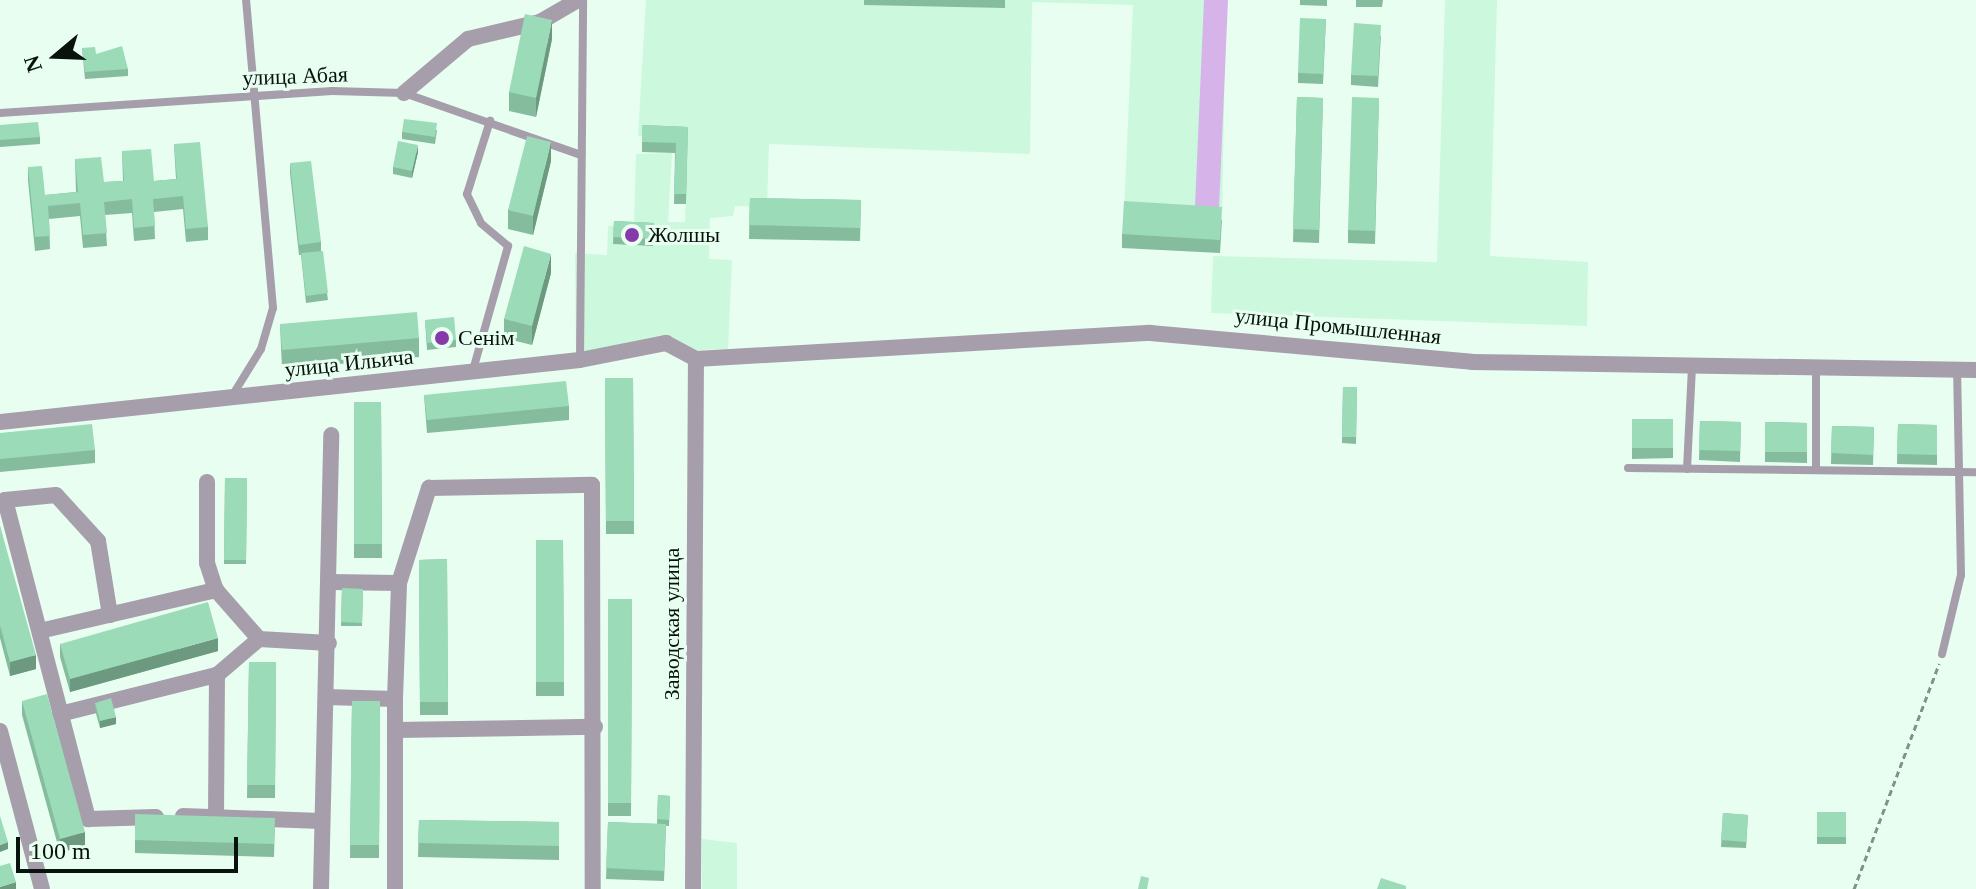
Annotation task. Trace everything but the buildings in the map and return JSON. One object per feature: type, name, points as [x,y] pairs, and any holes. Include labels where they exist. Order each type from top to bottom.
[{"type":"street","points":[[404,93],[468,39],[540,22],[580,0]]},
{"type":"street","name":"улица Промышленная","points":[[696,359],[1150,333],[1472,362],[1816,365],[1976,370]]},
{"type":"street","name":"улица Ильича","points":[[0,422],[580,360],[666,343],[696,359]]},
{"type":"street","name":"Заводская улица","points":[[693,889],[696,359]]},
{"type":"street","points":[[321,889],[329,643],[331,435]]},
{"type":"street","points":[[207,482],[207,563],[216,590],[259,639]]},
{"type":"street","points":[[395,889],[395,699],[399,583],[429,488],[592,485],[595,727],[593,889]]},
{"type":"street","points":[[110,615],[98,541],[67,507],[56,495],[5,500],[44,630],[60,714],[88,819],[216,816],[321,821]]},
{"type":"street","points":[[329,582],[399,583]]},
{"type":"street","points":[[44,630],[216,590]]},
{"type":"street","points":[[60,714],[217,675],[259,639],[329,643]]},
{"type":"street","points":[[216,816],[217,675]]},
{"type":"street","points":[[326,697],[395,699]]},
{"type":"street","points":[[395,730],[595,727]]},
{"type":"street","points":[[0,731],[42,889]]},
{"type":"lane","points":[[232,396],[261,349],[273,308],[246,0]]},
{"type":"lane","points":[[580,0],[580,360]]},
{"type":"lane","name":"улица Абая","points":[[0,113],[255,95],[404,93],[581,155]]},
{"type":"lane","points":[[473,371],[508,246],[481,223],[467,194],[490,121]]},
{"type":"lane","points":[[1687,469],[1692,364]]},
{"type":"lane","points":[[1816,365],[1816,470]]},
{"type":"lane","points":[[1942,654],[1961,575],[1957,370]]},
{"type":"lane","points":[[1628,468],[1976,472]]},
{"type":"path","points":[[1854,889],[1942,654]]},
{"type":"shaded area","points":[[646,0],[1226,0],[1222,220],[1124,215],[1133,5],[1032,2],[1030,154],[769,144],[767,207],[735,206],[733,216],[710,218],[709,259],[732,260],[728,349],[696,350],[666,338],[576,355],[575,253],[607,255],[608,226],[634,225],[636,154],[672,153],[668,222],[685,222],[688,137],[638,136]]},
{"type":"shaded area","points":[[1204,0],[1228,0],[1219,209],[1195,206]]},
{"type":"shaded area","points":[[1445,0],[1497,0],[1490,256],[1588,262],[1587,326],[1211,313],[1213,256],[1437,262]]},
{"type":"shaded area","points":[[702,839],[737,843],[737,889],[702,889]]},
{"type":"place","name":"Жолшы","points":[[632,235]]},
{"type":"place","name":"Сенiм","points":[[442,338]]}]
